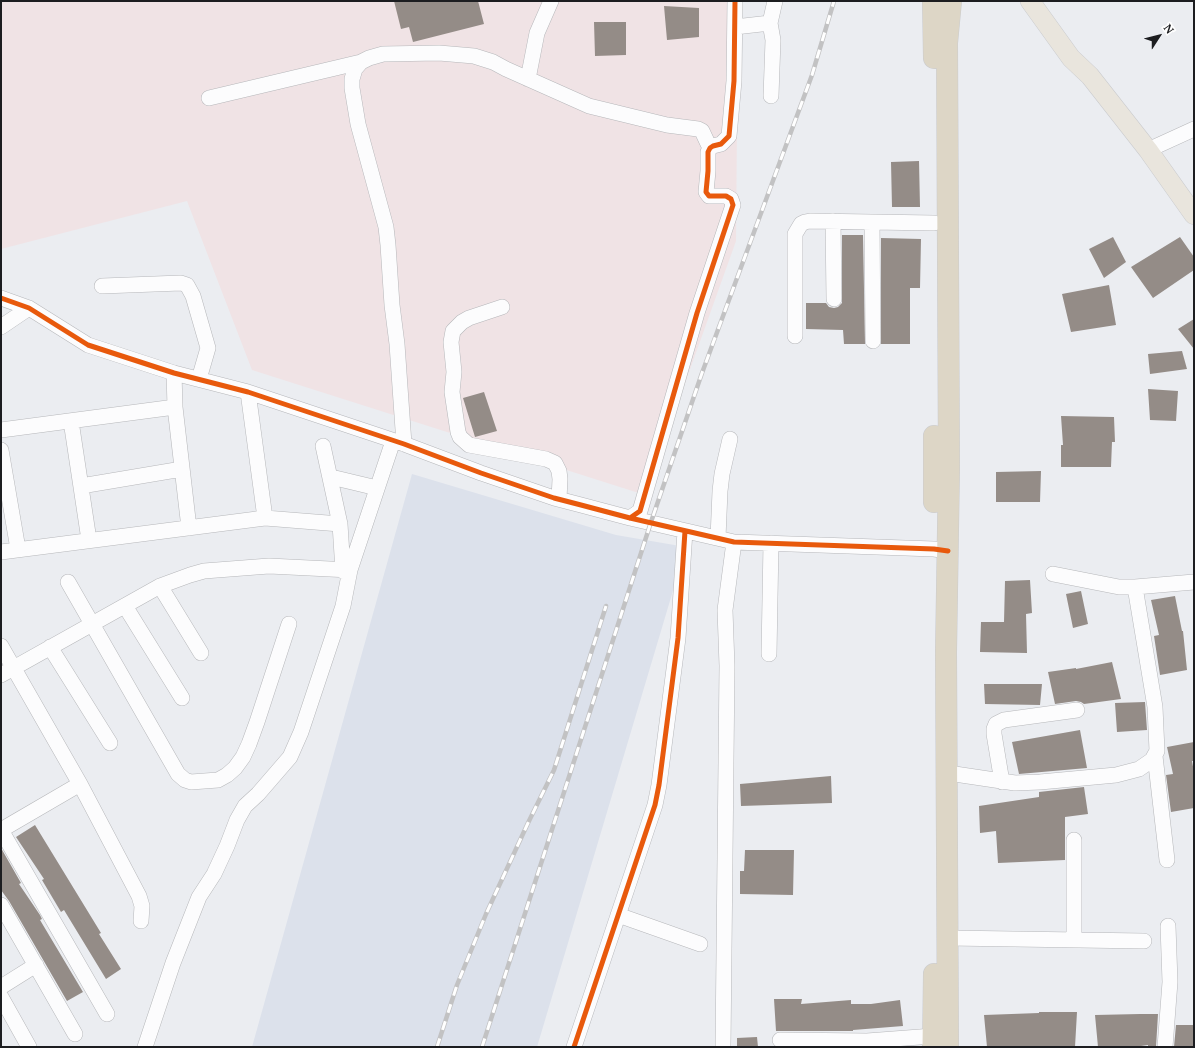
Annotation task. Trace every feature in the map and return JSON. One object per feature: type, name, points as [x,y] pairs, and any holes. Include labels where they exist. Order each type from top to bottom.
[{"type":"highway","points":[[933,1],[934,223],[941,550],[946,652],[949,938],[938,1043]]},
{"type":"highway","points":[[938,1043],[935,835],[941,550],[949,468],[947,43],[951,1]]},
{"type":"main road","points":[[1030,1],[1071,58],[1090,76],[1148,150],[1194,215]]},
{"type":"main road","points":[[1046,1],[1081,51],[1090,76]]},
{"type":"street","points":[[528,79],[537,33],[551,1]]},
{"type":"street","points":[[710,148],[721,144],[729,136],[733,89],[735,1]]},
{"type":"street","points":[[771,96],[773,40],[770,23],[775,1]]},
{"type":"street","points":[[734,27],[770,23]]},
{"type":"street","points":[[209,98],[361,62],[383,54],[440,53],[474,56],[493,62],[589,106],[667,126],[698,129],[702,131],[706,136],[710,148],[708,152],[706,192],[709,196],[726,196],[731,199],[733,205],[697,313],[640,511],[630,518]]},
{"type":"street","points":[[346,571],[377,488],[399,442],[397,344],[392,305],[386,227],[358,124],[352,88],[354,69],[361,62]]},
{"type":"street","points":[[1148,150],[1194,129]]},
{"type":"street","points":[[795,336],[795,234],[801,224],[805,222],[834,221],[934,223]]},
{"type":"street","points":[[834,221],[834,299]]},
{"type":"street","points":[[872,222],[873,341]]},
{"type":"street","points":[[102,286],[181,283],[187,285],[194,296],[208,348],[199,380]]},
{"type":"street","points":[[1,298],[28,308],[88,345],[174,373],[248,392],[399,442],[481,473],[559,499],[630,518],[734,542],[941,550]]},
{"type":"street","points":[[1,327],[28,308]]},
{"type":"street","points":[[502,308],[469,318],[456,326],[451,335],[454,372],[452,392],[458,432],[464,441],[474,446],[546,459],[555,463],[559,471],[559,499]]},
{"type":"street","points":[[174,373],[175,407],[189,528]]},
{"type":"street","points":[[248,392],[265,518]]},
{"type":"street","points":[[1,430],[175,407]]},
{"type":"street","points":[[71,421],[89,540]]},
{"type":"street","points":[[718,538],[721,480],[730,439]]},
{"type":"street","points":[[145,1047],[173,963],[199,897],[217,867],[237,820],[245,806],[258,794],[290,757],[299,738],[340,619],[346,596],[346,571],[340,524],[324,446]]},
{"type":"street","points":[[1,450],[18,549]]},
{"type":"street","points":[[81,486],[182,469]]},
{"type":"street","points":[[330,477],[377,488]]},
{"type":"street","points":[[1,552],[265,518],[340,524]]},
{"type":"street","points":[[574,1047],[655,805],[659,785],[678,638],[685,531]]},
{"type":"street","points":[[723,1047],[727,666],[725,610],[734,542]]},
{"type":"street","points":[[769,654],[771,543]]},
{"type":"street","points":[[7,671],[160,586],[190,575],[204,571],[256,566],[346,571]]},
{"type":"street","points":[[1053,574],[1119,587],[1194,582]]},
{"type":"street","points":[[68,582],[178,774],[185,780],[191,782],[218,780],[228,775],[243,757],[257,722],[289,624]]},
{"type":"street","points":[[160,586],[201,653]]},
{"type":"street","points":[[948,773],[1015,784],[1116,775],[1139,769],[1147,765],[1155,756],[1157,751],[1155,707],[1135,587]]},
{"type":"street","points":[[125,606],[182,698]]},
{"type":"street","points":[[1,646],[7,671],[80,784],[139,896],[142,906],[141,921]]},
{"type":"street","points":[[50,647],[110,743]]},
{"type":"street","points":[[1002,782],[994,734],[996,724],[1004,720],[1077,710]]},
{"type":"street","points":[[1155,756],[1167,860]]},
{"type":"street","points":[[80,784],[1,830],[107,1014]]},
{"type":"street","points":[[1074,840],[1074,940]]},
{"type":"street","points":[[1,905],[75,1034]]},
{"type":"street","points":[[618,915],[700,944]]},
{"type":"street","points":[[1165,1047],[1170,982],[1168,926]]},
{"type":"street","points":[[949,938],[1144,941]]},
{"type":"street","points":[[1,987],[36,965]]},
{"type":"street","points":[[1,997],[30,1047]]},
{"type":"street","points":[[780,1040],[938,1043]]},
{"type":"shaded area","points":[[1,1],[738,1],[736,241],[645,495],[252,370],[187,201],[1,249]]},
{"type":"shaded area","points":[[412,474],[616,535],[686,547],[537,1047],[252,1047]]},
{"type":"building","points":[[394,1],[478,1],[484,24],[413,42],[409,27],[401,29]]},
{"type":"building","points":[[664,6],[699,8],[699,37],[667,40]]},
{"type":"building","points":[[594,22],[626,22],[626,55],[595,56]]},
{"type":"building","points":[[919,161],[920,207],[892,207],[891,162]]},
{"type":"building","points":[[842,235],[863,235],[865,344],[844,344],[843,330],[806,329],[806,303],[826,303],[829,307],[834,308],[838,307],[842,303]]},
{"type":"building","points":[[1113,237],[1126,262],[1104,278],[1089,249]]},
{"type":"building","points":[[1180,237],[1194,257],[1194,270],[1153,298],[1131,267]]},
{"type":"building","points":[[881,238],[921,239],[920,288],[910,288],[910,344],[881,344]]},
{"type":"building","points":[[1109,285],[1116,325],[1071,332],[1062,294]]},
{"type":"building","points":[[1194,319],[1194,349],[1178,329]]},
{"type":"building","points":[[1182,351],[1187,369],[1150,374],[1148,354]]},
{"type":"building","points":[[1148,389],[1178,391],[1176,421],[1150,420]]},
{"type":"building","points":[[484,392],[497,431],[475,437],[463,398]]},
{"type":"building","points":[[1061,416],[1114,417],[1115,442],[1112,442],[1111,467],[1061,467],[1061,445],[1063,445]]},
{"type":"building","points":[[1041,471],[1040,502],[996,502],[996,472]]},
{"type":"building","points":[[1030,580],[1032,613],[1026,614],[1027,653],[980,652],[981,622],[1004,622],[1005,581]]},
{"type":"building","points":[[1081,591],[1088,624],[1073,628],[1066,594]]},
{"type":"building","points":[[1175,596],[1183,631],[1187,670],[1160,675],[1154,636],[1159,635],[1151,600]]},
{"type":"building","points":[[1112,662],[1121,699],[1084,704],[1076,701],[1055,704],[1048,672],[1076,669]]},
{"type":"building","points":[[984,684],[1042,684],[1040,705],[985,704]]},
{"type":"building","points":[[1145,702],[1147,730],[1117,732],[1115,703]]},
{"type":"building","points":[[1080,730],[1087,768],[1019,774],[1012,742]]},
{"type":"building","points":[[1194,742],[1194,761],[1192,761],[1194,772],[1194,808],[1171,812],[1166,775],[1173,774],[1167,747]]},
{"type":"building","points":[[831,776],[832,803],[741,806],[740,784]]},
{"type":"building","points":[[1084,787],[1088,814],[1065,817],[1065,860],[998,863],[996,831],[980,833],[979,806],[1039,797],[1039,792]]},
{"type":"building","points":[[35,825],[101,933],[99,934],[121,969],[106,979],[64,910],[61,912],[42,880],[44,879],[16,837]]},
{"type":"building","points":[[1,848],[21,883],[19,884],[40,915],[42,919],[40,920],[83,992],[67,1001],[9,901],[1,890]]},
{"type":"building","points":[[745,850],[794,850],[793,895],[740,894],[740,871],[744,871]]},
{"type":"building","points":[[774,999],[802,999],[801,1004],[851,1000],[851,1004],[871,1004],[900,1000],[903,1026],[853,1031],[776,1031]]},
{"type":"building","points":[[1039,1012],[1077,1012],[1075,1047],[987,1047],[984,1015]]},
{"type":"building","points":[[1158,1014],[1156,1047],[1148,1047],[1148,1045],[1134,1047],[1098,1047],[1095,1015]]},
{"type":"building","points":[[1176,1025],[1194,1025],[1194,1047],[1174,1047]]},
{"type":"building","points":[[757,1037],[758,1047],[737,1047],[737,1038]]},
{"type":"railway","points":[[482,1047],[651,522],[702,373],[812,75],[834,1]]},
{"type":"railway","points":[[437,1047],[457,985],[486,914],[554,770],[606,606]]},
{"type":"cycle path","points":[[630,518],[640,511],[697,313],[733,205],[731,199],[726,196],[709,196],[706,192],[708,152],[710,148],[721,144],[729,136],[734,81],[735,1]]},
{"type":"cycle path","points":[[1,298],[29,308],[88,345],[174,373],[248,392],[404,444],[481,473],[554,498],[630,518],[734,542],[934,549],[948,551]]},
{"type":"cycle path","points":[[574,1047],[655,805],[659,785],[678,638],[685,531]]}]
